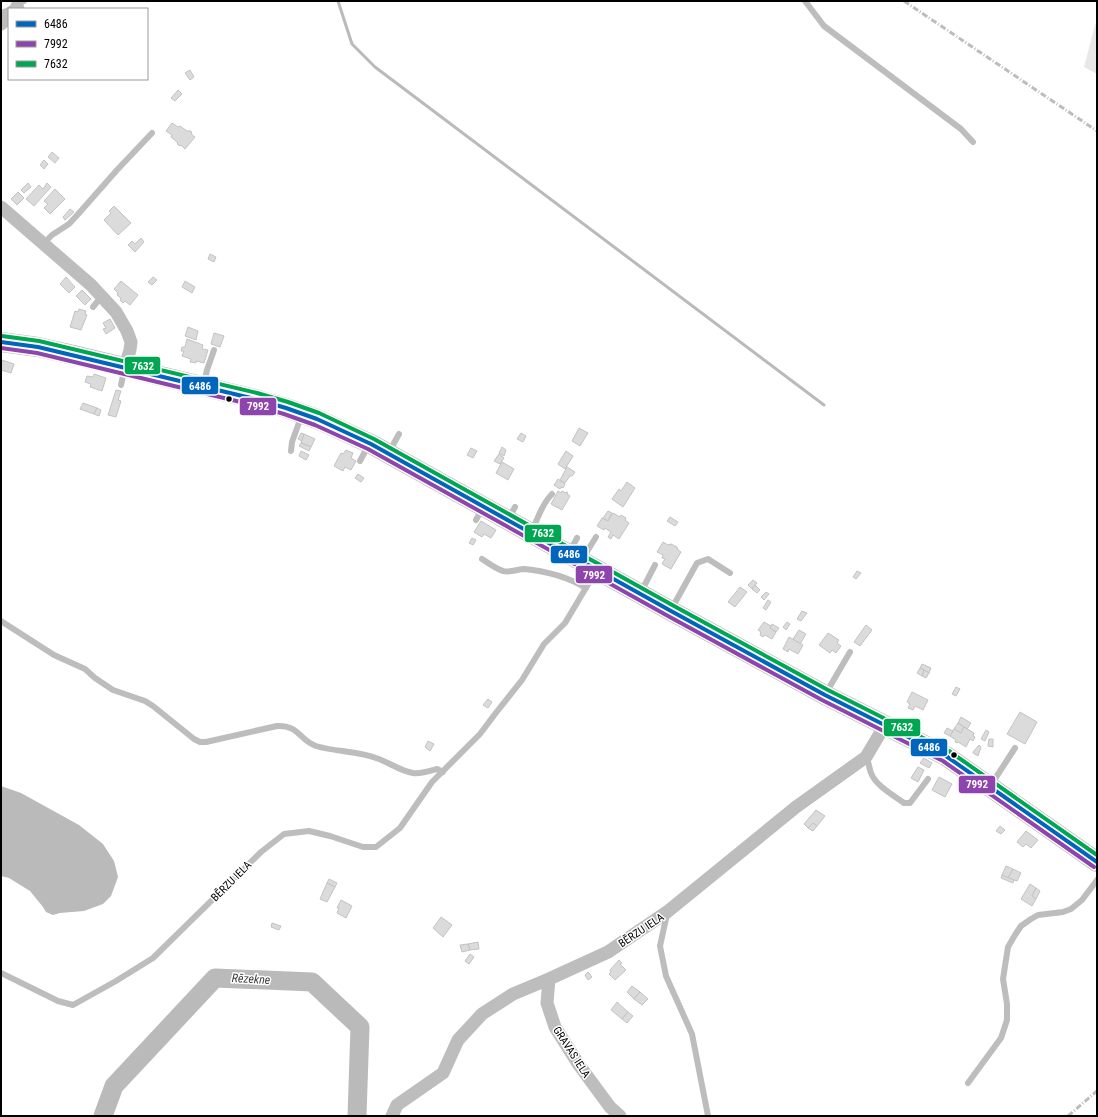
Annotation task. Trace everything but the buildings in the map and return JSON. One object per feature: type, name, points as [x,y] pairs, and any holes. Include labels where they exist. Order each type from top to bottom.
[{"type":"main road","points":[[1,342],[38,347],[123,376],[203,386],[270,403],[332,425],[370,443],[480,513],[511,514],[530,533],[581,556],[639,594],[671,611],[729,635],[825,695],[946,756],[1097,862]]},
{"type":"street","points":[[1,208],[44,243],[91,285],[116,312],[131,342],[123,376]]},
{"type":"street","name":"BĒRZU IELA","points":[[392,1116],[397,1105],[443,1073],[458,1040],[482,1014],[513,994],[608,952],[667,912],[796,807],[866,757],[885,725]]},
{"type":"street","name":"GRAVAS IELA","points":[[549,979],[547,1004],[554,1027],[583,1071],[610,1107],[620,1116]]},
{"type":"lane","points":[[805,1],[824,26],[961,130],[973,142]]},
{"type":"lane","points":[[44,243],[52,235],[68,224],[80,212],[152,133]]},
{"type":"lane","points":[[93,307],[102,296]]},
{"type":"lane","points":[[203,386],[214,350]]},
{"type":"lane","points":[[292,451],[292,442],[303,414]]},
{"type":"lane","points":[[388,454],[400,434]]},
{"type":"lane","points":[[360,461],[370,443]]},
{"type":"lane","points":[[530,533],[546,499],[552,494]]},
{"type":"lane","points":[[1,621],[54,655],[85,669],[113,690],[145,701],[200,742],[206,742],[276,726],[285,726],[292,728],[315,746],[354,752],[377,758],[414,773],[437,769],[443,772],[480,734],[522,680],[544,644],[565,623],[586,588],[581,556],[596,536]]},
{"type":"lane","points":[[482,559],[504,572],[522,569],[538,571],[581,584],[586,588]]},
{"type":"lane","points":[[671,611],[697,563],[708,559],[730,573]]},
{"type":"lane","points":[[639,594],[655,565]]},
{"type":"lane","points":[[825,695],[850,652]]},
{"type":"lane","points":[[990,786],[1015,748]]},
{"type":"lane","points":[[866,757],[871,773],[876,781],[904,803],[910,803],[928,779]]},
{"type":"lane","name":"BĒRZU IELA","points":[[1,973],[58,1001],[73,1005],[153,958],[261,852],[284,834],[309,831],[363,847],[376,847],[400,828],[432,782],[443,772]]},
{"type":"lane","points":[[968,1083],[1001,1038],[1008,1020],[1003,979],[1008,947],[1021,926],[1038,916],[1063,912],[1071,909],[1082,900],[1097,880]]},
{"type":"lane","points":[[667,912],[660,946],[666,976],[692,1034],[708,1116]]},
{"type":"shaded area","points":[[1097,20],[1097,74],[1084,67]]},
{"type":"shaded area","points":[[1,786],[21,793],[79,825],[103,844],[114,861],[118,877],[111,896],[103,904],[84,911],[53,915],[46,912],[30,891],[9,878],[1,876]]},
{"type":"waterway","points":[[338,1],[352,44],[375,67],[824,405]]},
{"type":"waterway","name":"Rēzekne","points":[[103,1116],[114,1086],[215,978],[312,982],[360,1027],[357,1116]]},
{"type":"railway","points":[[904,1],[1097,131]]},
{"type":"railway","points":[[1068,1116],[1097,1091]]},
{"type":"transit line","name":"7632","points":[[2,336],[39,341],[257,393],[319,413],[374,439],[828,690],[949,751],[1097,855]]},
{"type":"transit line","name":"6486","points":[[1,342],[38,347],[255,399],[317,419],[371,444],[825,695],[946,756],[1097,862]]},
{"type":"transit line","name":"7992","points":[[1,348],[37,353],[253,405],[315,425],[368,449],[822,700],[943,761],[1094,867]]}]
